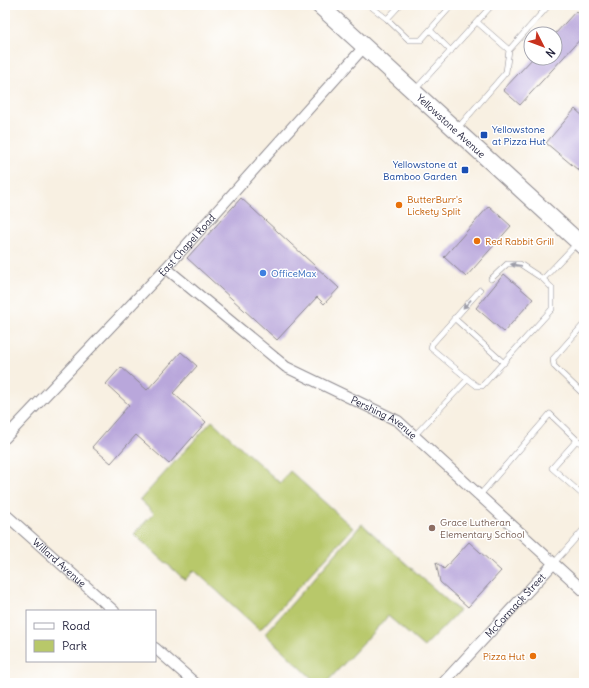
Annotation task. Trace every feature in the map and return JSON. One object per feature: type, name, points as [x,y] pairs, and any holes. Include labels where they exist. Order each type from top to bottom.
[{"type":"main road","name":"Yellowstone Avenue","points":[[319,5],[581,244]]},
{"type":"street","name":"East Chapel Road","points":[[5,438],[166,268],[364,47]]},
{"type":"street","name":"Pershing Avenue","points":[[166,268],[286,367],[398,421],[584,591]]},
{"type":"street","name":"Willard Avenue","points":[[5,514],[113,610]]},
{"type":"street","name":"McCormack Street","points":[[443,683],[554,563]]},
{"type":"street","points":[[156,649],[195,683]]},
{"type":"lane","points":[[369,5],[387,19],[409,40],[421,40],[452,5]]},
{"type":"lane","points":[[387,19],[400,5]]},
{"type":"lane","points":[[413,92],[492,5]]},
{"type":"lane","points":[[456,130],[506,72],[509,50],[549,5]]},
{"type":"lane","points":[[477,22],[509,50]]},
{"type":"lane","points":[[430,30],[451,51]]},
{"type":"lane","points":[[544,279],[581,244]]},
{"type":"lane","points":[[480,290],[432,344],[432,348],[477,386],[482,386],[552,310],[552,288],[544,279],[520,264],[507,264],[491,279]]},
{"type":"lane","points":[[454,318],[504,363]]},
{"type":"lane","points":[[584,324],[553,359],[554,366],[581,392],[584,392]]},
{"type":"lane","points":[[414,436],[468,379]]},
{"type":"lane","points":[[480,495],[550,414],[584,446]]},
{"type":"lane","points":[[577,440],[552,468],[584,496]]},
{"type":"lane","points":[[554,563],[584,529]]},
{"type":"green space","points":[[212,421],[280,483],[290,471],[353,528],[260,630],[194,570],[185,580],[134,534],[154,513],[140,500]]},
{"type":"green space","points":[[362,524],[459,611],[424,647],[388,616],[326,683],[317,683],[265,634]]},
{"type":"building","points":[[576,11],[584,19],[584,35],[563,58],[563,26]]},
{"type":"building","points":[[526,66],[556,66],[520,105],[503,90]]},
{"type":"building","points":[[575,109],[584,117],[584,175],[546,143]]},
{"type":"building","name":"OfficeMax","points":[[241,198],[339,288],[324,304],[317,297],[277,340],[187,258]]},
{"type":"building","name":"Red Rabbit Grill","points":[[489,206],[511,226],[466,277],[444,257]]},
{"type":"building","points":[[504,274],[533,299],[504,332],[476,308]]},
{"type":"building","points":[[181,352],[197,366],[173,393],[206,422],[169,464],[136,435],[111,463],[92,447],[129,405],[106,384],[121,367],[147,390]]},
{"type":"building","name":"Grace Lutheran Elementary School","points":[[469,542],[501,571],[468,607],[440,582],[436,562],[444,569]]},
{"type":"place","name":"Yellowstone at Pizza Hut","points":[[484,135]]},
{"type":"place","name":"Yellowstone at Bamboo Garden","points":[[465,170]]},
{"type":"place","name":"ButterBurr's Lickety Split","points":[[399,205]]},
{"type":"place","name":"Red Rabbit Grill","points":[[477,241]]},
{"type":"place","name":"OfficeMax","points":[[263,273]]},
{"type":"place","name":"Grace Lutheran Elementary School","points":[[432,528]]},
{"type":"place","name":"Pizza Hut","points":[[533,656]]}]
